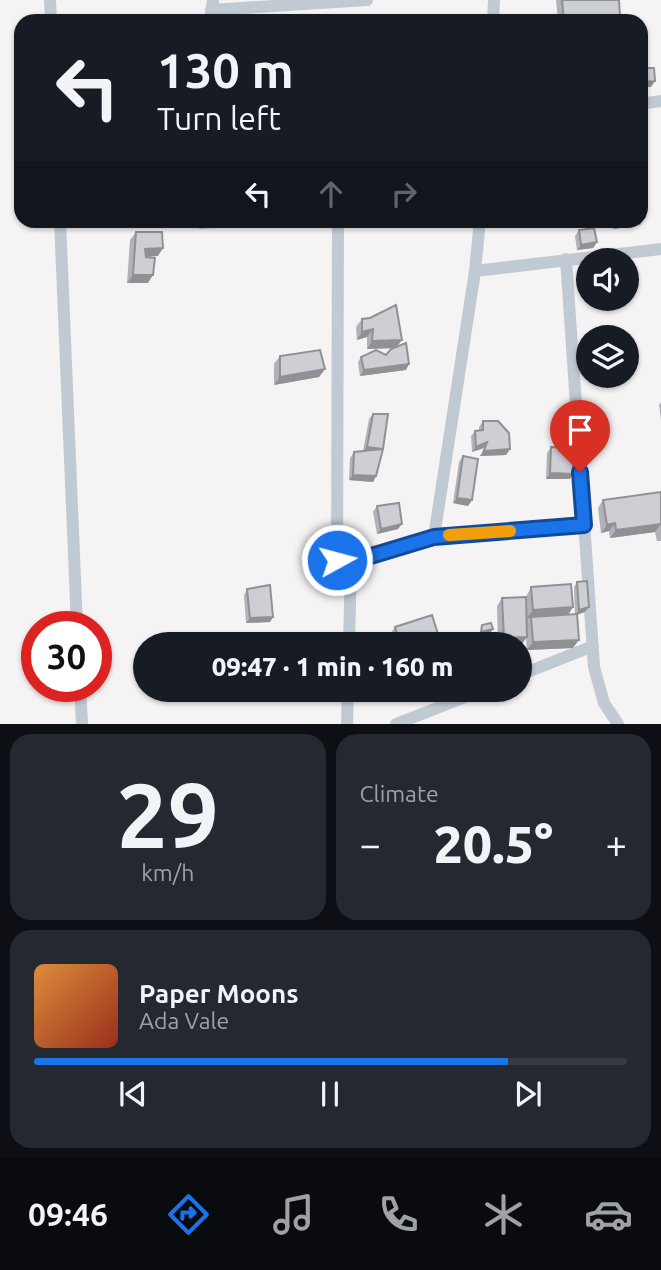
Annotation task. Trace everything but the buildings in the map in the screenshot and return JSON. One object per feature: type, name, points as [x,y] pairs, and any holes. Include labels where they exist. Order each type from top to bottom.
[{"type":"street","points":[[211,10],[367,0]]},
{"type":"street","points":[[60,228],[76,611]]},
{"type":"street","points":[[338,228],[337,560],[351,562],[434,537],[584,525]]},
{"type":"street","points":[[434,537],[479,228]]},
{"type":"street","points":[[475,271],[661,249]]},
{"type":"street","points":[[566,260],[597,684],[604,703],[618,724]]},
{"type":"street","points":[[349,632],[351,562]]},
{"type":"street","points":[[532,670],[593,646]]},
{"type":"street","points":[[81,702],[82,724]]},
{"type":"street","points":[[347,724],[348,702]]},
{"type":"street","points":[[396,724],[452,702]]},
{"type":"slow traffic","points":[[449,535],[510,531]]},
{"type":"route","points":[[337,560],[351,562],[434,537],[584,525],[580,472]]}]
